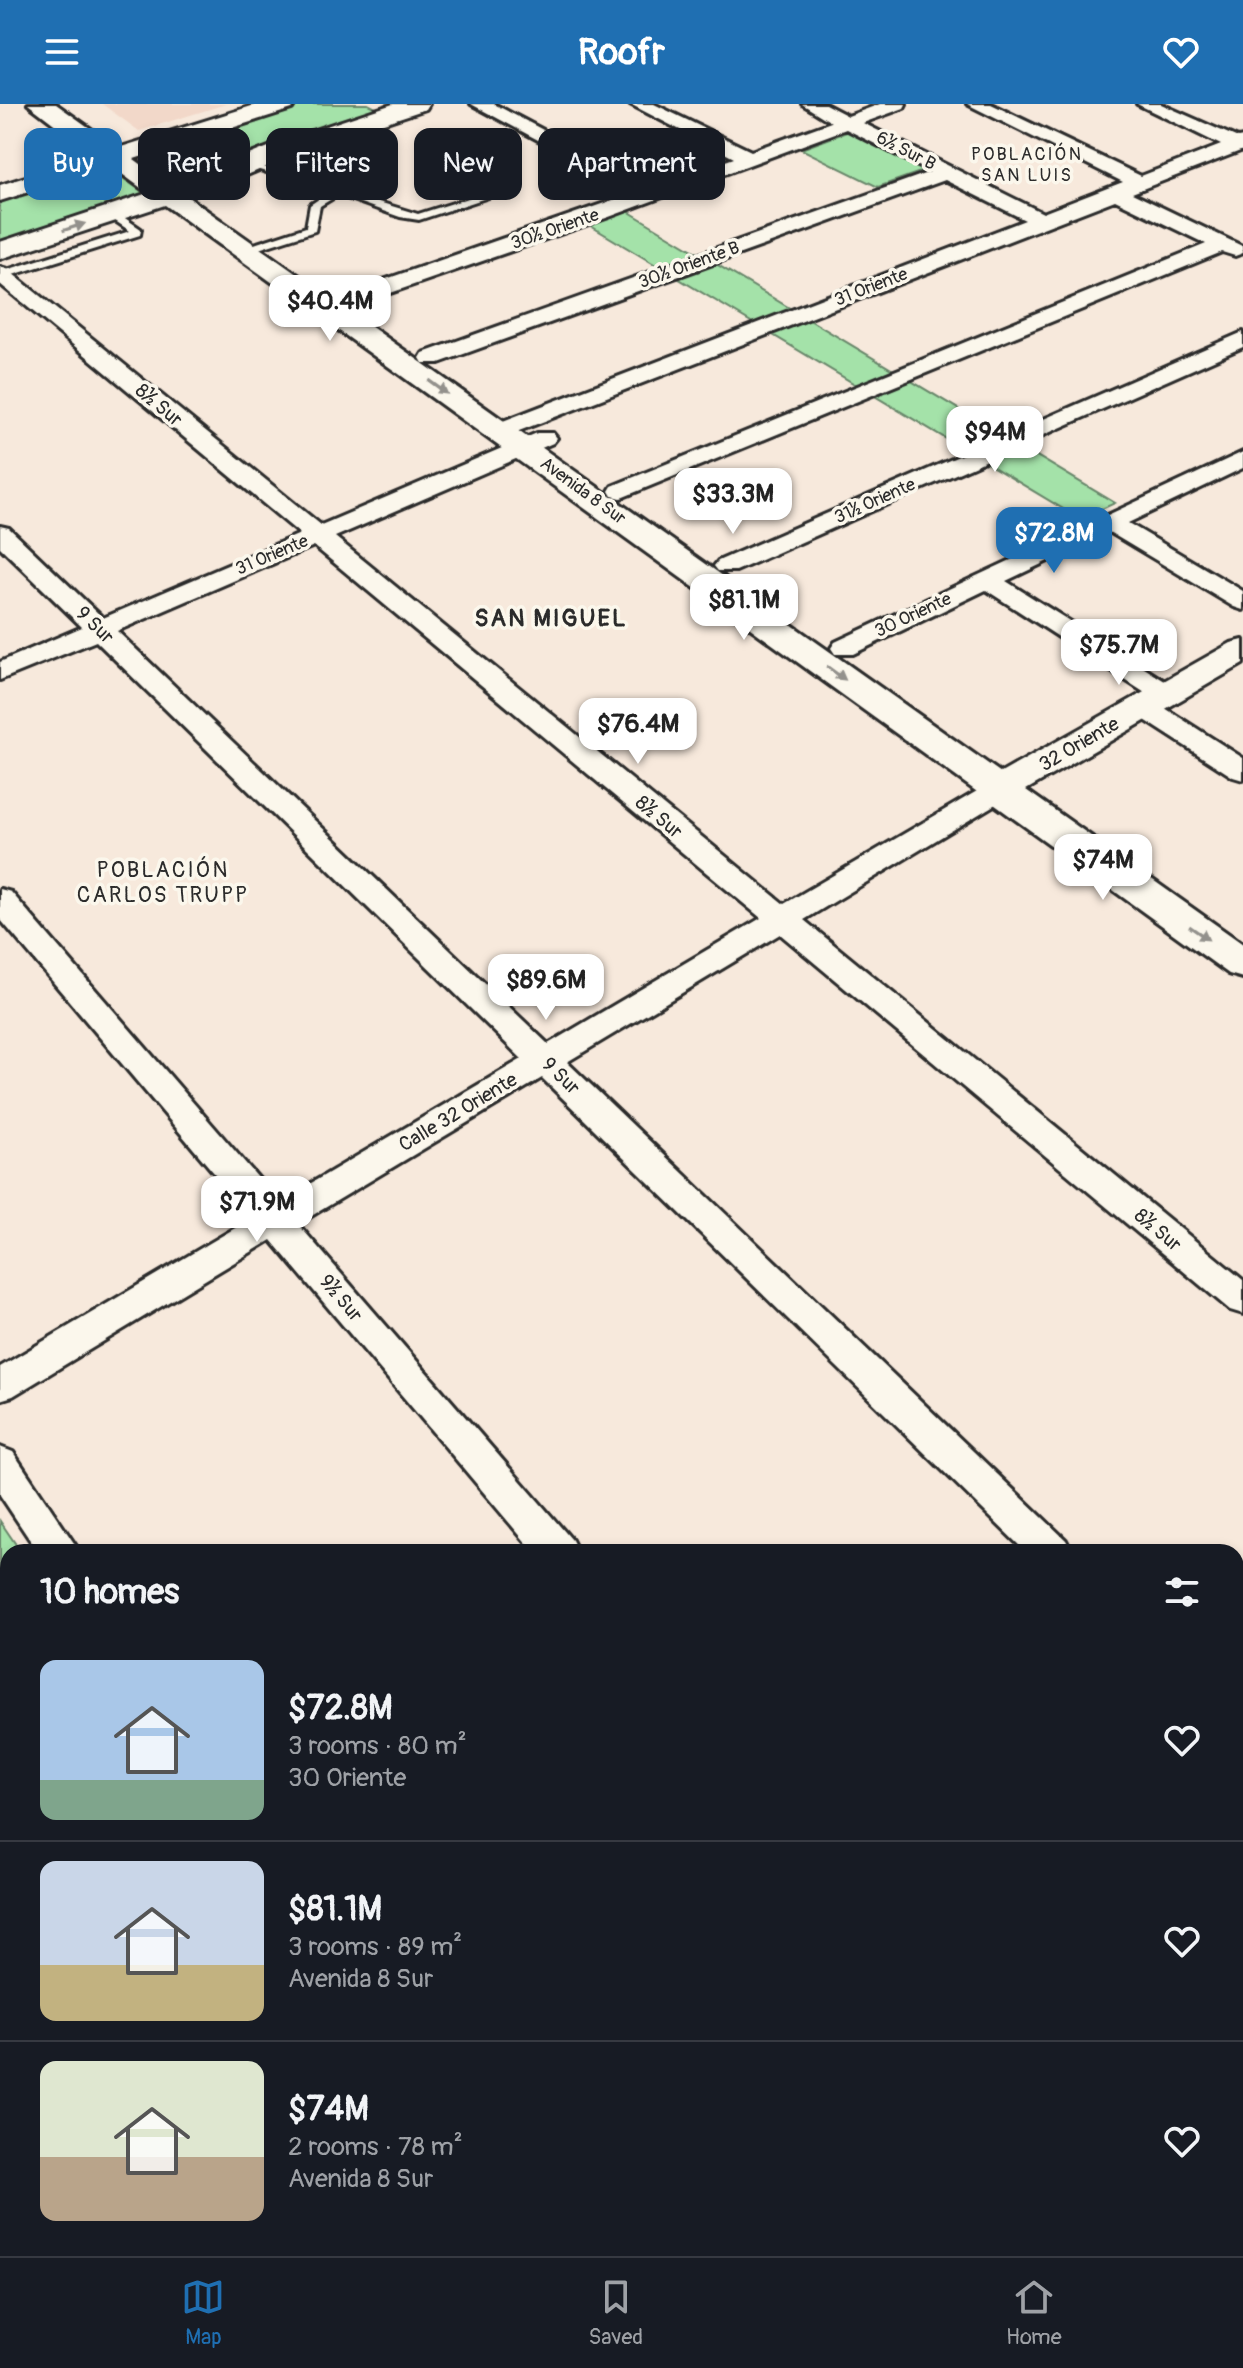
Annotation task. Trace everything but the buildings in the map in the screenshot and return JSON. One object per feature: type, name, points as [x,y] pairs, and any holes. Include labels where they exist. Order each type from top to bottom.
[{"type":"street","name":"Avenida 8 Sur","points":[[40,104],[138,163]]},
{"type":"street","name":"Avenida 8 Sur","points":[[70,104],[125,154]]},
{"type":"street","points":[[0,193],[283,104]]},
{"type":"street","points":[[251,164],[313,138],[417,104]]},
{"type":"street","points":[[480,104],[538,133]]},
{"type":"street","points":[[639,104],[750,158]]},
{"type":"street","name":"6½ Sur B","points":[[811,104],[1042,221]]},
{"type":"street","name":"30½ Oriente","points":[[348,300],[897,104]]},
{"type":"street","points":[[976,104],[1140,183]]},
{"type":"street","points":[[1146,104],[1240,144]]},
{"type":"street","name":"31 Oriente","points":[[0,672],[317,536],[522,435],[1042,221],[1240,144]]},
{"type":"street","points":[[1207,157],[1231,168]]},
{"type":"street","name":"30½ Oriente B","points":[[431,358],[948,172]]},
{"type":"street","points":[[1115,192],[1233,249]]},
{"type":"street","points":[[1,269],[112,214],[155,200]]},
{"type":"street","name":"Avenida 8 Sur","points":[[191,200],[1012,783],[1243,929]]},
{"type":"street","name":"Avenida 8 Sur","points":[[257,247],[348,300],[431,358],[522,435],[621,491],[844,648],[1243,964]]},
{"type":"street","points":[[621,491],[1233,249]]},
{"type":"street","name":"8½ Sur","points":[[1,269],[317,536],[1243,1300]]},
{"type":"street","name":"31½ Oriente","points":[[727,566],[1243,339]]},
{"type":"street","name":"30 Oriente","points":[[844,648],[1243,459]]},
{"type":"street","points":[[1213,473],[1243,489]]},
{"type":"street","points":[[1110,522],[1243,602]]},
{"type":"street","name":"9 Sur","points":[[0,533],[1044,1544]]},
{"type":"street","points":[[987,580],[1155,700],[1243,771]]},
{"type":"street","name":"32 Oriente","points":[[1012,783],[1241,654]]},
{"type":"street","name":"Calle 32 Oriente","points":[[0,1385],[1012,783]]},
{"type":"street","name":"9½ Sur","points":[[0,899],[551,1544]]},
{"type":"street","points":[[0,1463],[55,1544]]},
{"type":"lane","points":[[251,164],[266,169]]},
{"type":"lane","points":[[257,247],[313,228],[315,205],[323,200]]},
{"type":"lane","points":[[362,200],[419,217],[473,200]]},
{"type":"shaded area","points":[[102,104],[226,104],[149,128],[138,128]]},
{"type":"green space","points":[[302,104],[368,104],[378,109],[322,128],[266,128],[266,149],[250,157],[250,128],[226,128]]},
{"type":"green space","points":[[849,131],[926,170],[878,187],[801,149]]},
{"type":"green space","points":[[122,178],[138,189],[138,195],[0,241],[0,199],[24,191],[24,200],[122,200]]},
{"type":"green space","points":[[626,210],[1115,503],[1080,519],[589,225]]},
{"type":"green space","points":[[0,1521],[16,1544],[0,1544]]},
{"type":"district","name":"POBLACIÓN SAN LUIS","points":[[1027,164]]},
{"type":"district","name":"SAN MIGUEL","points":[[551,618]]},
{"type":"district","name":"POBLACIÓN CARLOS TRUPP","points":[[163,882]]}]
